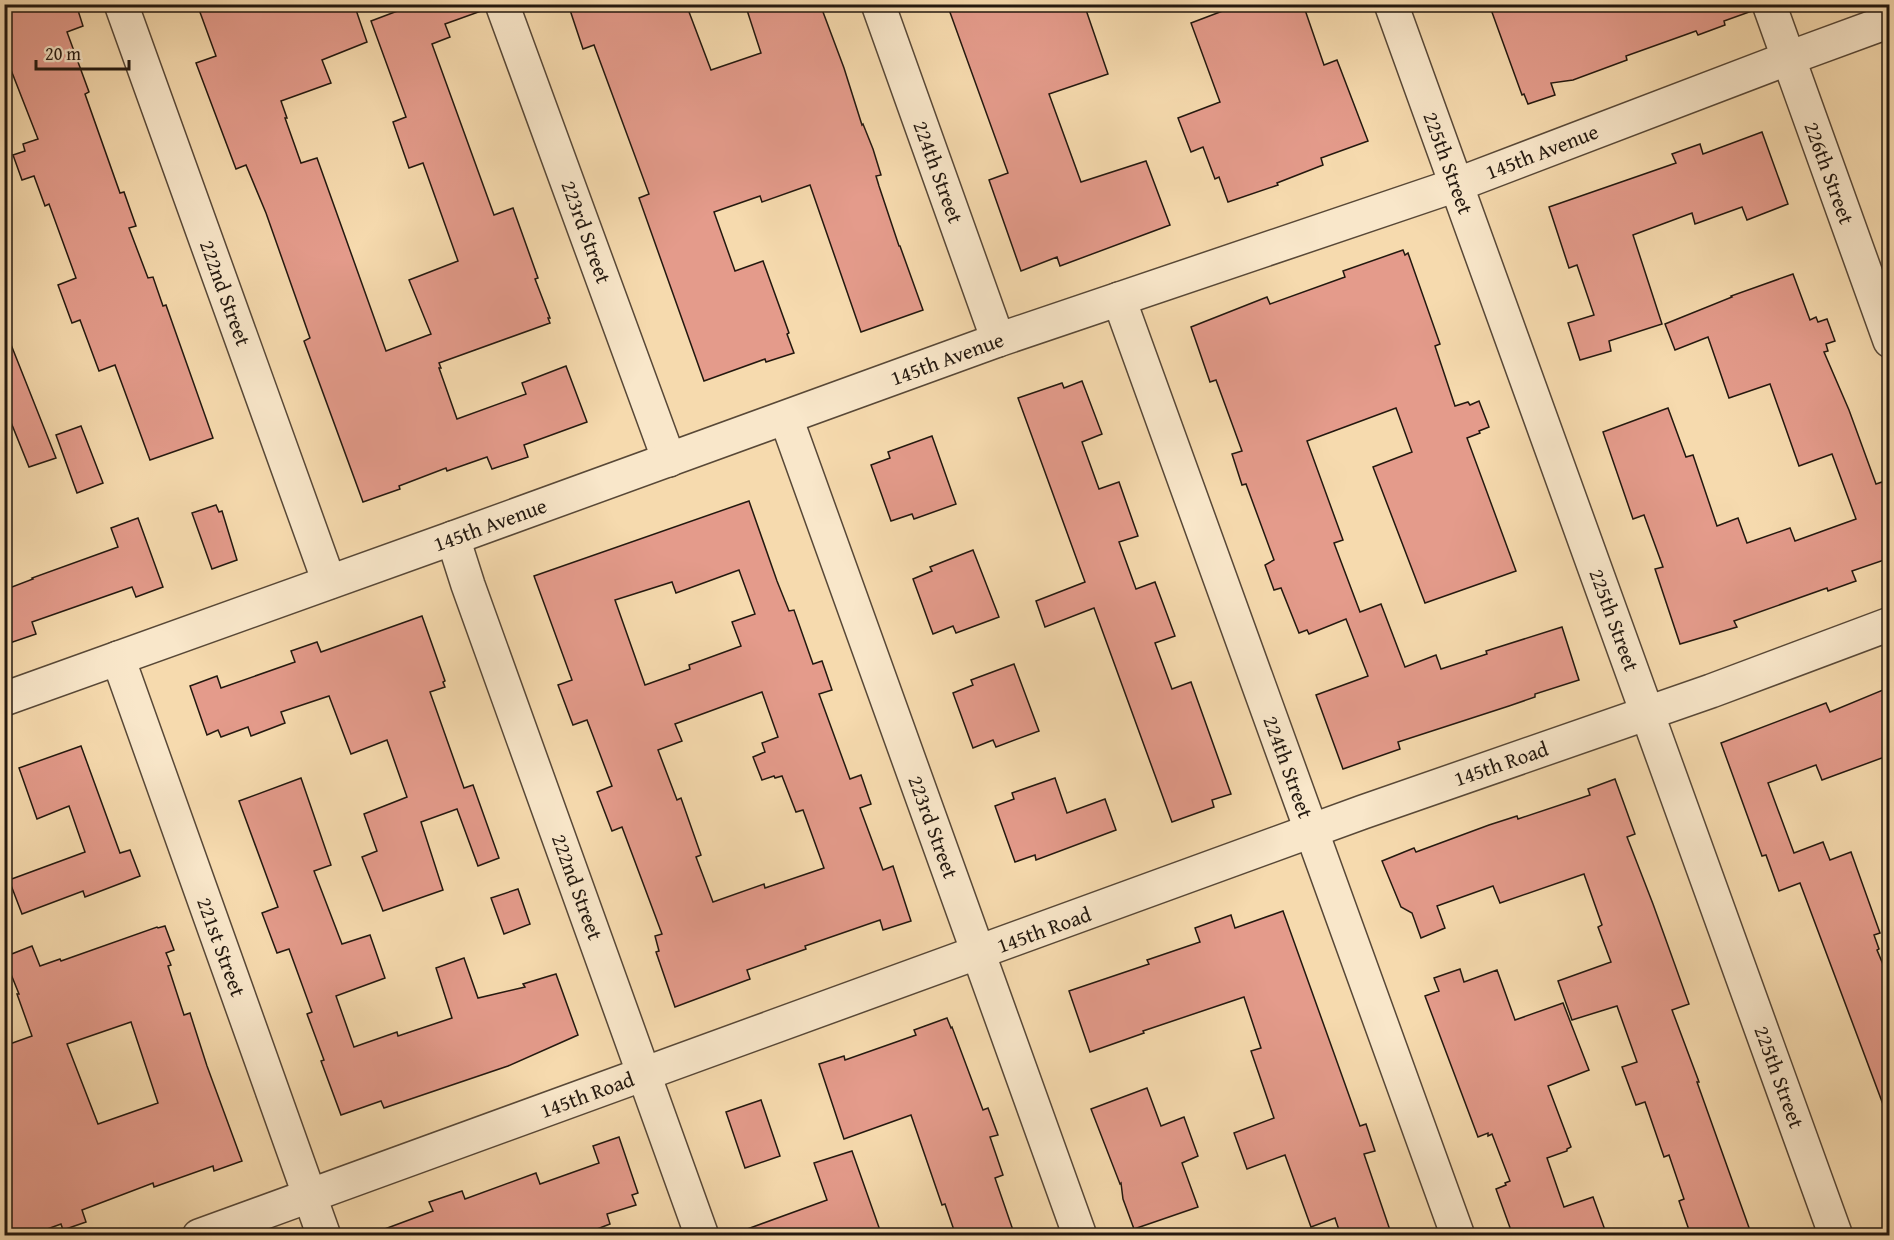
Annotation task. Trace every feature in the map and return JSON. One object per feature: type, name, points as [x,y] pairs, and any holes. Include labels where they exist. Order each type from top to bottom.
[{"type":"street","name":"222nd Street","points":[[121,4],[329,582]]},
{"type":"street","name":"223rd Street","points":[[502,4],[669,460]]},
{"type":"street","name":"224th Street","points":[[878,4],[998,340]]},
{"type":"street","name":"225th Street","points":[[1391,4],[1836,1236]]},
{"type":"street","name":"226th Street","points":[[1769,4],[1890,341]]},
{"type":"street","name":"145th Avenue","points":[[4,699],[998,340],[1456,185],[1890,21]]},
{"type":"street","name":"224th Street","points":[[1119,299],[1458,1236]]},
{"type":"street","name":"223rd Street","points":[[786,418],[1080,1236]]},
{"type":"street","name":"222nd Street","points":[[453,538],[702,1236]]},
{"type":"street","name":"145th Road","points":[[199,1236],[1363,812],[1711,691],[1890,624]]},
{"type":"street","name":"221st Street","points":[[118,658],[324,1236]]},
{"type":"building","points":[[4,4],[76,4],[83,26],[67,32],[89,92],[85,94],[120,193],[124,192],[136,226],[129,228],[148,278],[153,277],[163,306],[166,305],[213,438],[150,460],[115,365],[99,371],[80,320],[72,323],[58,285],[76,278],[49,204],[45,206],[34,176],[22,180],[13,155],[25,151],[23,144],[38,139],[4,52]]},
{"type":"building","points":[[197,4],[354,4],[367,42],[322,60],[331,83],[281,101],[301,163],[317,158],[386,351],[431,334],[409,280],[458,261],[423,163],[409,168],[393,122],[406,117],[371,21],[416,4],[484,4],[484,10],[445,24],[450,37],[432,44],[494,215],[513,208],[538,278],[535,279],[550,323],[439,363],[441,368],[439,368],[457,419],[526,394],[522,383],[566,366],[587,422],[524,445],[528,457],[492,469],[487,457],[447,471],[446,468],[399,486],[400,489],[363,502],[304,341],[310,338],[266,213],[246,165],[236,169],[196,63],[216,56]]},
{"type":"building","points":[[568,4],[686,4],[711,70],[761,53],[745,4],[820,4],[862,125],[873,149],[881,175],[876,176],[879,186],[923,310],[861,332],[810,185],[762,202],[760,196],[714,212],[735,271],[763,261],[794,353],[766,362],[765,359],[704,381],[639,198],[649,194],[594,45],[583,49]]},
{"type":"building","points":[[947,4],[1084,4],[1108,74],[1049,94],[1081,182],[1146,161],[1170,225],[1060,266],[1057,257],[1021,271],[989,180],[1008,173]]},
{"type":"building","points":[[1241,4],[1303,4],[1324,65],[1337,60],[1368,141],[1321,158],[1323,165],[1277,183],[1278,185],[1228,202],[1219,177],[1215,179],[1203,147],[1191,152],[1178,118],[1220,102],[1191,23]]},
{"type":"building","points":[[1489,4],[1751,4],[1752,11],[1724,21],[1725,25],[1698,35],[1696,31],[1626,56],[1627,60],[1573,80],[1551,83],[1555,95],[1528,104],[1524,94],[1522,95]]},
{"type":"building","points":[[1762,132],[1788,204],[1747,220],[1742,207],[1695,224],[1692,213],[1633,235],[1662,324],[1609,341],[1611,351],[1580,360],[1568,323],[1594,315],[1577,265],[1569,268],[1549,207],[1676,163],[1672,154],[1700,144],[1703,154]]},
{"type":"building","points":[[1403,250],[1405,255],[1408,253],[1440,344],[1435,346],[1455,406],[1468,402],[1470,405],[1479,401],[1489,427],[1467,438],[1516,571],[1425,603],[1373,467],[1412,452],[1396,408],[1307,441],[1343,540],[1334,543],[1360,612],[1381,604],[1405,667],[1436,655],[1441,669],[1487,654],[1486,651],[1562,627],[1579,680],[1535,694],[1535,697],[1509,706],[1398,742],[1400,749],[1343,769],[1316,695],[1368,676],[1346,619],[1309,634],[1307,630],[1299,633],[1281,588],[1274,590],[1265,565],[1274,560],[1246,484],[1242,485],[1232,454],[1242,451],[1216,380],[1210,382],[1191,327],[1267,297],[1270,304],[1345,277],[1343,271]]},
{"type":"building","points":[[1793,274],[1810,320],[1816,317],[1818,322],[1827,319],[1835,341],[1826,344],[1828,351],[1824,352],[1849,410],[1876,484],[1882,482],[1890,502],[1890,558],[1852,571],[1856,581],[1828,591],[1827,588],[1734,621],[1737,627],[1680,644],[1655,569],[1663,567],[1644,515],[1633,519],[1603,432],[1668,408],[1686,457],[1693,455],[1717,526],[1738,518],[1747,543],[1790,528],[1795,541],[1856,519],[1832,454],[1799,466],[1770,384],[1729,398],[1708,337],[1675,350],[1665,324],[1731,296]]},
{"type":"building","points":[[6,332],[56,458],[29,467],[4,405],[4,333]]},
{"type":"building","points":[[1082,381],[1102,434],[1082,442],[1099,489],[1119,482],[1138,536],[1119,542],[1136,589],[1155,582],[1175,636],[1155,643],[1172,689],[1191,682],[1231,794],[1212,800],[1214,807],[1172,822],[1094,608],[1045,627],[1036,601],[1085,582],[1018,398],[1062,383],[1064,388]]},
{"type":"building","points":[[81,426],[103,483],[77,493],[56,435]]},
{"type":"building","points":[[932,436],[956,504],[914,519],[912,514],[891,521],[871,465],[890,458],[888,452]]},
{"type":"building","points":[[749,501],[777,581],[789,611],[794,610],[813,664],[822,661],[832,690],[819,694],[850,779],[861,775],[871,804],[860,808],[883,870],[893,866],[911,921],[883,930],[880,920],[805,946],[806,949],[747,970],[750,979],[675,1007],[656,952],[659,951],[655,936],[662,934],[622,827],[612,831],[597,792],[612,786],[587,720],[573,725],[558,685],[572,680],[534,576]],"holes":[[[739,570],[755,614],[732,622],[741,646],[689,665],[690,669],[645,685],[615,600],[672,582],[676,593]],[[762,692],[778,737],[762,743],[765,752],[753,757],[762,780],[782,776],[796,812],[803,810],[824,868],[765,888],[764,884],[713,902],[696,857],[701,855],[681,798],[677,800],[658,750],[682,741],[675,724]]]},
{"type":"building","points":[[216,505],[219,512],[222,511],[237,560],[212,569],[192,513]]},
{"type":"building","points":[[138,518],[163,587],[136,597],[132,587],[32,622],[36,634],[4,645],[4,590],[118,547],[111,528]]},
{"type":"building","points":[[973,550],[999,617],[956,633],[953,626],[933,634],[913,579],[932,571],[930,567]]},
{"type":"building","points":[[422,616],[445,681],[443,682],[445,687],[430,692],[464,788],[473,785],[499,858],[478,866],[457,809],[421,822],[443,890],[383,911],[362,857],[377,851],[364,814],[407,797],[387,740],[351,754],[329,696],[281,712],[285,723],[251,736],[248,727],[221,737],[218,730],[207,735],[190,686],[217,676],[221,688],[295,662],[291,651],[317,642],[321,652]]},
{"type":"building","points":[[1014,664],[1039,731],[996,747],[993,740],[973,748],[953,693],[973,685],[971,680]]},
{"type":"building","points":[[1890,687],[1890,755],[1822,780],[1816,765],[1768,783],[1794,853],[1823,842],[1830,860],[1851,852],[1880,933],[1874,935],[1879,949],[1877,950],[1890,981],[1890,1114],[1887,1115],[1800,883],[1779,891],[1766,855],[1762,856],[1721,743],[1826,703],[1830,712]]},
{"type":"building","points":[[81,746],[120,853],[130,850],[140,876],[85,897],[83,891],[22,914],[9,880],[85,852],[69,806],[37,819],[19,768]]},
{"type":"building","points":[[301,778],[331,865],[314,871],[342,944],[370,935],[385,978],[336,996],[354,1047],[397,1032],[398,1036],[452,1018],[436,968],[464,958],[478,998],[525,987],[523,984],[556,974],[578,1035],[508,1066],[384,1108],[381,1101],[341,1115],[307,1014],[312,1012],[289,949],[277,953],[262,913],[278,907],[239,801]]},
{"type":"building","points":[[1055,778],[1067,813],[1105,799],[1116,830],[1036,860],[1035,855],[1015,862],[995,806],[1014,799],[1012,793]]},
{"type":"building","points":[[1615,779],[1635,834],[1627,837],[1689,1004],[1672,1010],[1752,1236],[1691,1236],[1679,1201],[1684,1199],[1669,1155],[1664,1157],[1645,1102],[1636,1105],[1622,1067],[1637,1062],[1617,1006],[1572,1020],[1558,981],[1611,962],[1598,927],[1602,925],[1584,874],[1500,903],[1493,886],[1437,906],[1445,928],[1421,938],[1412,913],[1401,907],[1382,861],[1414,848],[1416,852],[1489,825],[1517,816],[1518,819],[1590,795],[1588,789]]},
{"type":"building","points":[[518,889],[530,924],[504,934],[491,898]]},
{"type":"building","points":[[1283,911],[1360,1126],[1366,1124],[1375,1151],[1364,1154],[1392,1236],[1341,1236],[1335,1218],[1311,1227],[1285,1155],[1247,1169],[1234,1133],[1274,1118],[1251,1051],[1261,1048],[1244,997],[1143,1031],[1144,1033],[1090,1052],[1069,991],[1149,964],[1147,960],[1200,942],[1195,928],[1231,915],[1235,928]]},
{"type":"building","points":[[165,926],[174,950],[166,953],[171,965],[168,966],[184,1015],[190,1013],[242,1161],[214,1171],[213,1166],[154,1187],[153,1183],[82,1210],[86,1222],[63,1230],[61,1224],[28,1236],[4,1236],[4,1046],[32,1036],[4,957],[32,946],[40,966]],"holes":[[[131,1022],[158,1103],[98,1124],[67,1044]]]},
{"type":"building","points":[[1460,969],[1464,982],[1497,970],[1515,1020],[1563,1003],[1589,1070],[1548,1086],[1571,1147],[1567,1151],[1547,1158],[1564,1207],[1593,1197],[1605,1230],[1589,1236],[1513,1236],[1496,1189],[1510,1181],[1492,1134],[1488,1136],[1488,1133],[1478,1137],[1425,996],[1439,991],[1434,978]]},
{"type":"building","points":[[947,1018],[983,1110],[988,1108],[998,1135],[990,1137],[1003,1175],[995,1178],[1015,1236],[956,1236],[945,1204],[942,1205],[911,1115],[844,1139],[819,1064],[844,1056],[845,1060],[916,1035],[914,1030]]},
{"type":"building","points":[[1147,1088],[1161,1126],[1184,1117],[1198,1156],[1182,1163],[1198,1207],[1134,1229],[1123,1199],[1121,1183],[1091,1109]]},
{"type":"building","points":[[761,1100],[780,1156],[745,1168],[726,1112]]},
{"type":"building","points":[[619,1137],[638,1193],[632,1195],[636,1205],[607,1214],[610,1224],[579,1236],[375,1236],[374,1233],[433,1211],[429,1202],[462,1191],[465,1199],[536,1173],[540,1184],[599,1163],[593,1146]]},
{"type":"building","points":[[852,1151],[882,1236],[739,1236],[739,1232],[827,1200],[814,1163]]}]
